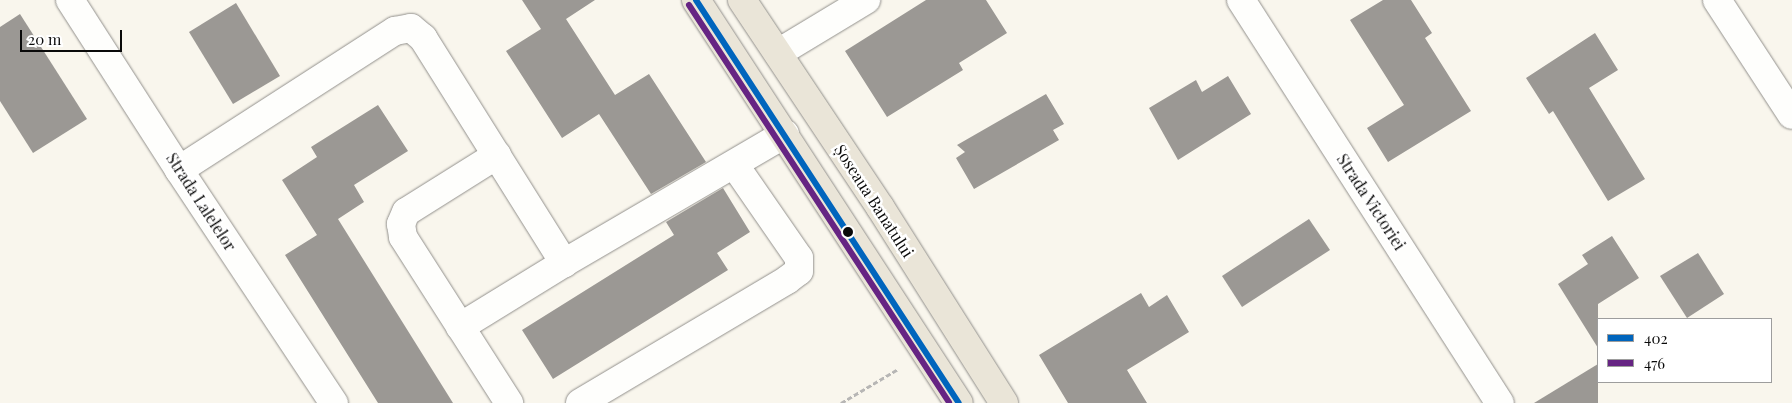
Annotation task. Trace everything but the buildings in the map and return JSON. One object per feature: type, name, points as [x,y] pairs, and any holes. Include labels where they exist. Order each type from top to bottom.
[{"type":"main road","points":[[696,0],[959,403]]},
{"type":"main road","name":"Șoseaua Banatului","points":[[742,0],[1004,403]]},
{"type":"street","name":"Strada Lalelelor","points":[[70,0],[178,170],[334,403]]},
{"type":"street","points":[[778,53],[866,0]]},
{"type":"street","name":"Strada Victoriei","points":[[1241,0],[1500,403]]},
{"type":"street","points":[[1718,0],[1792,115]]},
{"type":"street","points":[[178,170],[395,31],[411,28],[423,38],[564,262]]},
{"type":"street","points":[[460,327],[564,262],[785,134]]},
{"type":"street","points":[[498,155],[406,212],[401,224],[403,237],[509,403]]},
{"type":"street","points":[[580,403],[799,272],[799,258],[734,164]]},
{"type":"path","points":[[841,403],[926,352]]},
{"type":"transit line","name":"402","points":[[696,0],[959,403]]},
{"type":"transit line","name":"476","points":[[689,5],[949,403]]}]
